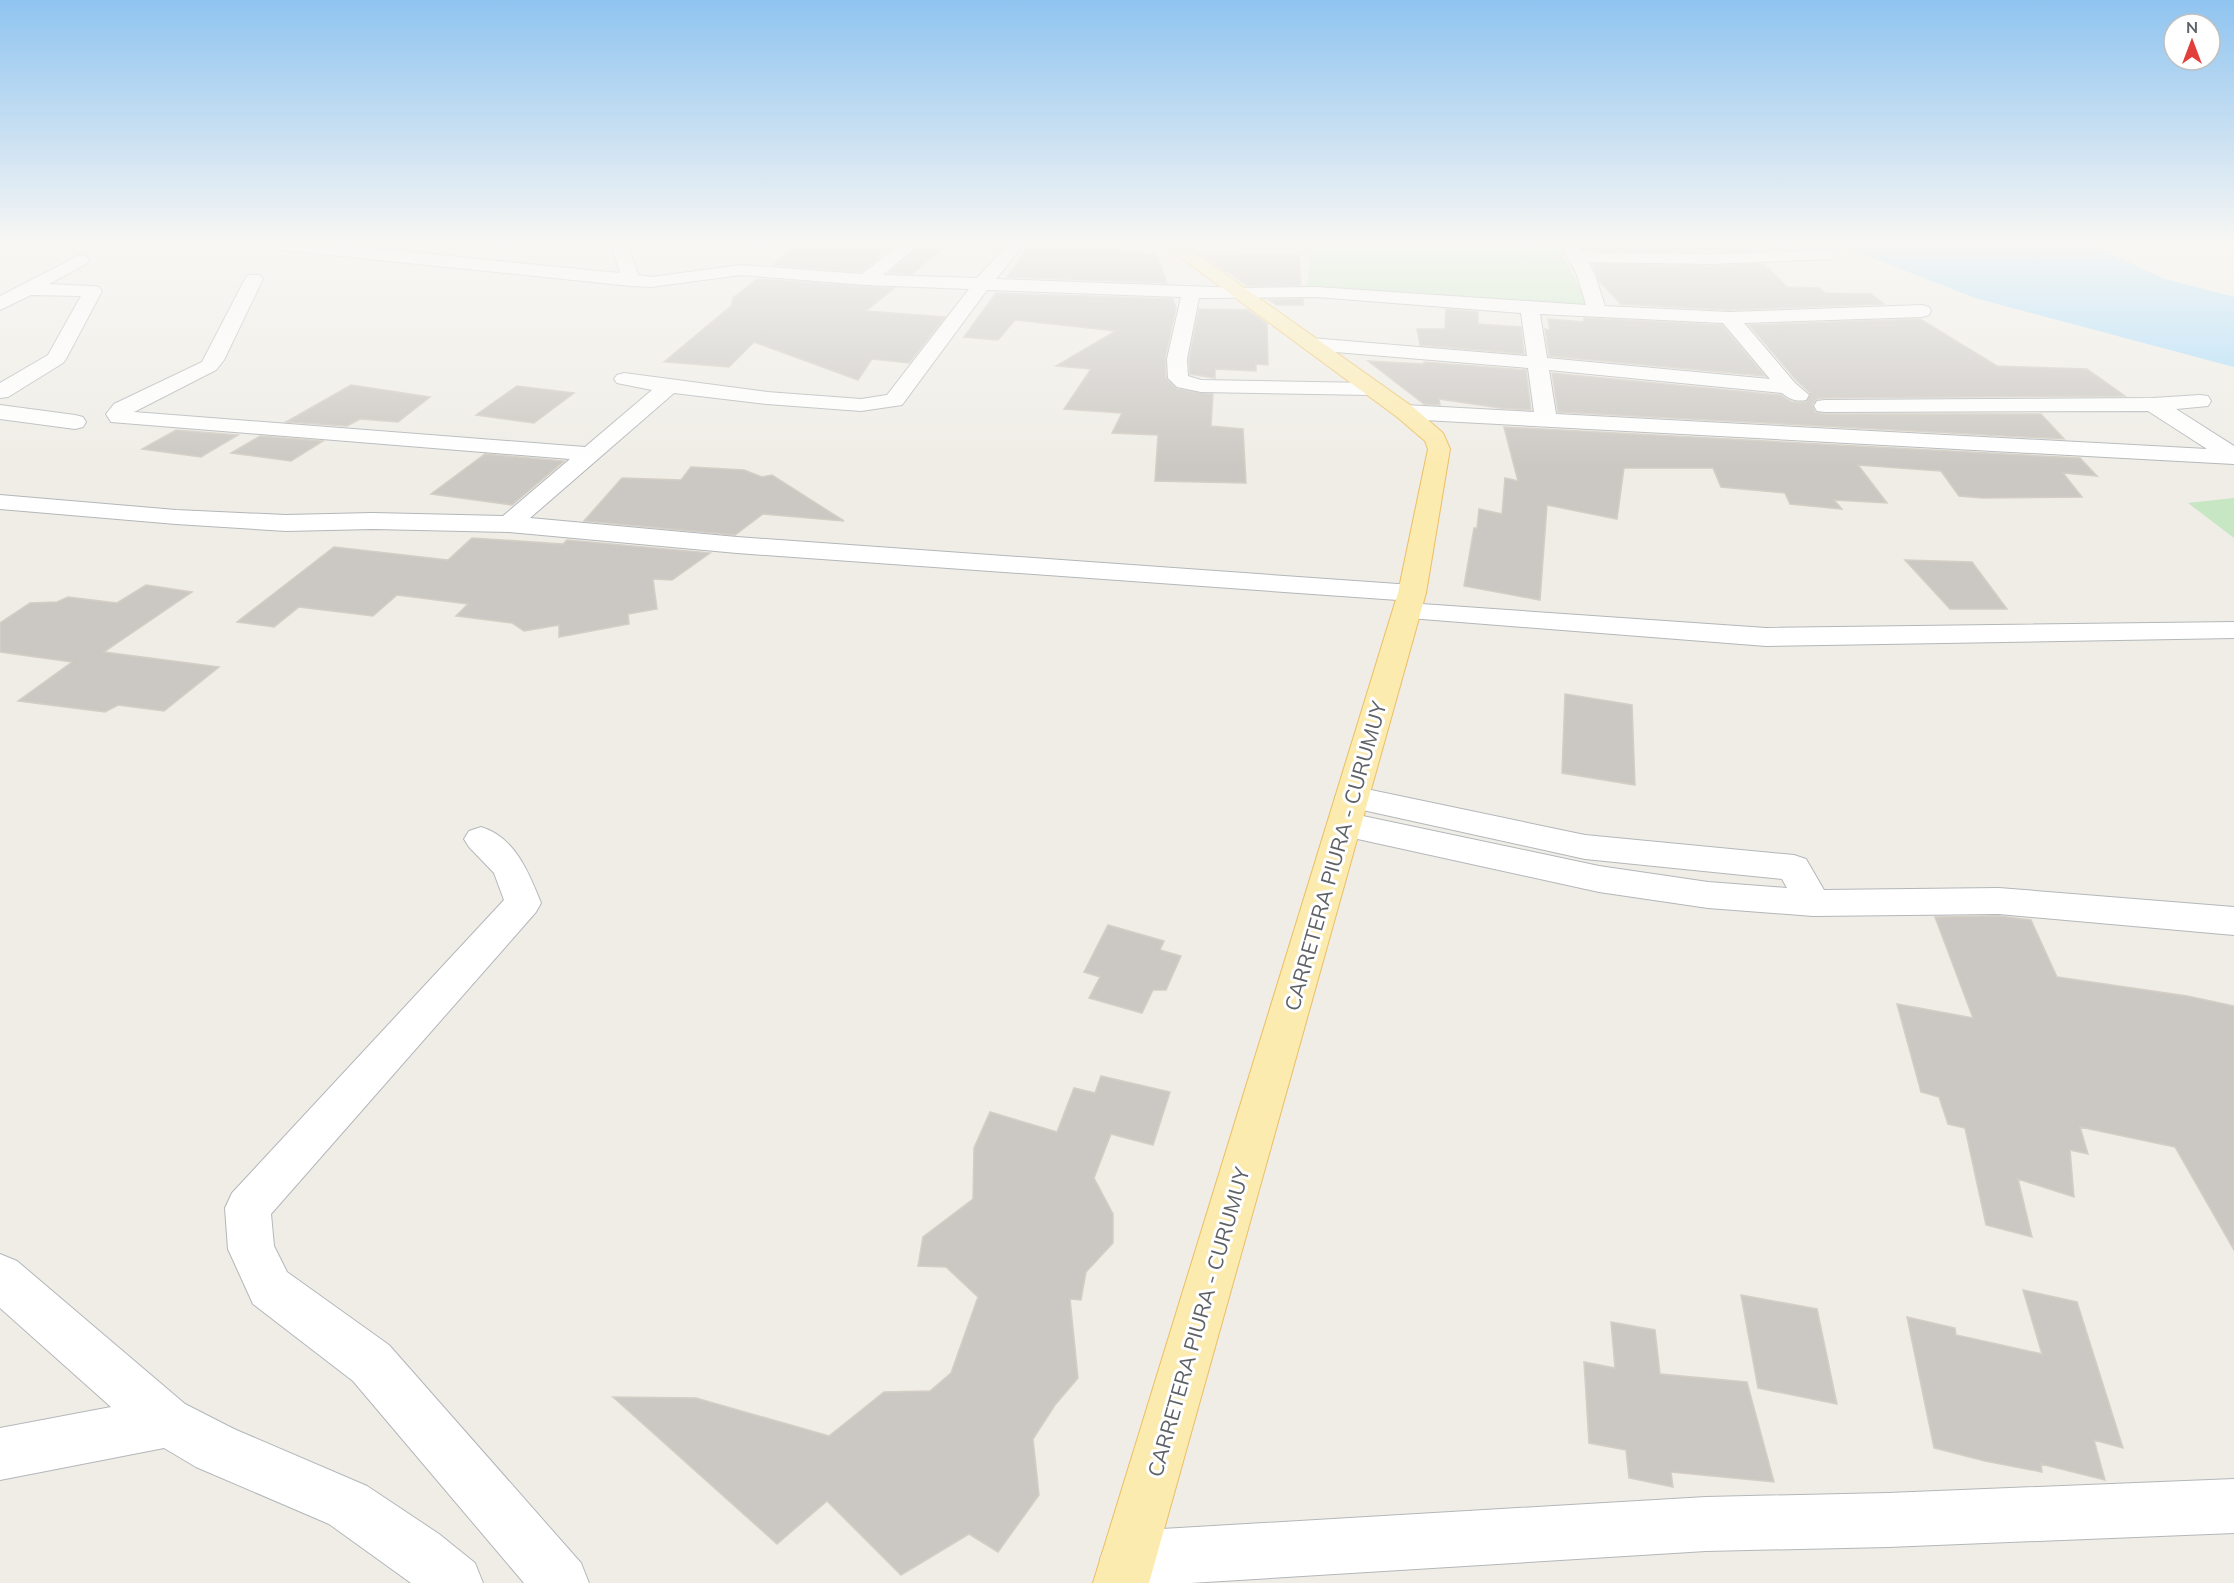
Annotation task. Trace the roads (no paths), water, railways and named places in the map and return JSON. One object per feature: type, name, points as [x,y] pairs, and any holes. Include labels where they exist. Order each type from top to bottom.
[{"type":"main road","name":"CARRETERA PIURA - CURUMUY","points":[[1124,1571],[1410,602],[1438,449],[1435,438],[1406,412],[1276,319]]},
{"type":"street","points":[[0,392],[56,359],[78,319]]},
{"type":"street","points":[[234,319],[209,366],[122,409],[117,414],[119,417],[591,454]]},
{"type":"street","points":[[624,379],[767,398],[861,405],[894,400],[956,319]]},
{"type":"street","points":[[1185,319],[1177,359],[1178,378],[1185,383],[1200,386],[1371,389]]},
{"type":"street","points":[[1532,319],[1546,421]]},
{"type":"street","points":[[1730,319],[1795,394],[1825,406],[2153,404],[2200,401]]},
{"type":"street","points":[[1311,344],[1398,350],[1788,387]]},
{"type":"street","points":[[509,524],[669,386]]},
{"type":"street","points":[[2044,404],[2100,450]]},
{"type":"street","points":[[2153,404],[2234,457]]},
{"type":"street","points":[[1825,406],[1848,436]]},
{"type":"street","points":[[0,412],[75,422]]},
{"type":"street","points":[[1406,412],[2234,457]]},
{"type":"street","points":[[0,502],[176,517],[286,523],[373,521],[509,524],[1410,602],[1766,637],[2234,630]]},
{"type":"street","points":[[1348,810],[1587,862],[1794,868],[1813,903],[1999,901],[2234,921]]},
{"type":"street","points":[[481,839],[509,867],[523,903],[248,1208],[251,1249],[270,1288],[371,1363],[561,1583]]},
{"type":"street","points":[[0,1277],[167,1422],[215,1448],[348,1505],[419,1554],[455,1583]]},
{"type":"street","points":[[0,1454],[167,1422]]},
{"type":"street","points":[[1124,1571],[1706,1524],[1888,1520],[2234,1506]]},
{"type":"water","points":[[2053,319],[2234,319],[2234,367]]}]
